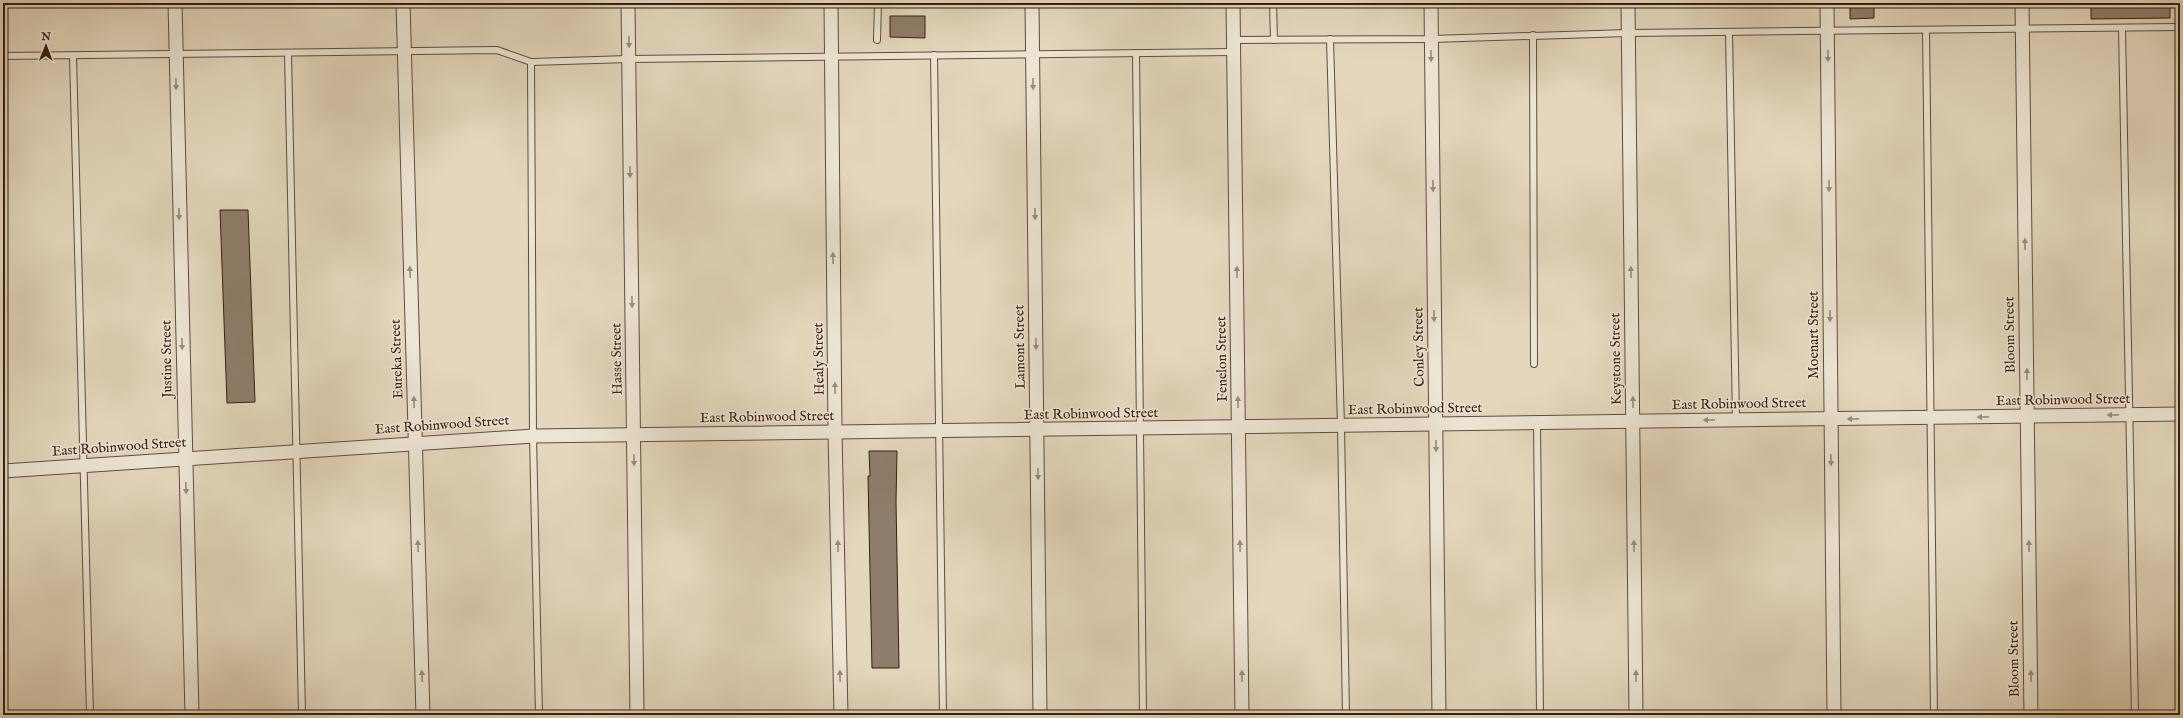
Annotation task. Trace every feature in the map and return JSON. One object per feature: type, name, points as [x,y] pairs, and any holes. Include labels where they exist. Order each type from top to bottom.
[{"type":"street","name":"Justine Street","points":[[175,3],[192,715]]},
{"type":"street","name":"Eureka Street","points":[[403,3],[423,715]]},
{"type":"street","name":"Hasse Street","points":[[628,3],[638,715]]},
{"type":"street","name":"Healy Street","points":[[831,3],[835,432],[841,715]]},
{"type":"street","name":"Lamont Street","points":[[1032,3],[1040,715]]},
{"type":"street","name":"Fenelon Street","points":[[1233,3],[1242,715]]},
{"type":"street","name":"Conley Street","points":[[1431,3],[1439,715]]},
{"type":"street","name":"Keystone Street","points":[[1628,3],[1636,715]]},
{"type":"street","name":"Moenart Street","points":[[1827,3],[1834,715]]},
{"type":"street","name":"Bloom Street","points":[[2022,3],[2031,715]]},
{"type":"street","name":"East Robinwood Street","points":[[3,471],[534,436],[1239,428],[2180,414]]},
{"type":"lane","points":[[877,40],[878,3]]},
{"type":"lane","points":[[1273,3],[1274,40]]},
{"type":"lane","points":[[2122,28],[2135,715]]},
{"type":"lane","points":[[3,56],[176,56],[497,50],[530,62],[831,56],[1136,53],[1234,46],[1274,40],[1431,39],[1628,33],[2180,28]]},
{"type":"lane","points":[[1926,30],[1934,715]]},
{"type":"lane","points":[[1729,32],[1736,420]]},
{"type":"lane","points":[[1533,35],[1534,364]]},
{"type":"lane","points":[[1330,39],[1341,426],[1346,715]]},
{"type":"lane","points":[[288,53],[302,715]]},
{"type":"lane","points":[[1136,53],[1143,715]]},
{"type":"lane","points":[[934,55],[943,715]]},
{"type":"lane","points":[[73,56],[85,465],[90,715]]},
{"type":"lane","points":[[530,62],[539,715]]},
{"type":"lane","points":[[1537,423],[1540,715]]},
{"type":"building","points":[[1850,3],[1874,3],[1874,18],[1850,19]]},
{"type":"building","points":[[2091,3],[2170,3],[2170,18],[2091,19]]},
{"type":"building","points":[[890,16],[925,16],[925,38],[890,37]]},
{"type":"building","points":[[220,210],[248,210],[255,402],[227,403]]},
{"type":"building","points":[[869,451],[897,451],[896,501],[899,668],[872,668],[868,476],[870,476]]}]
